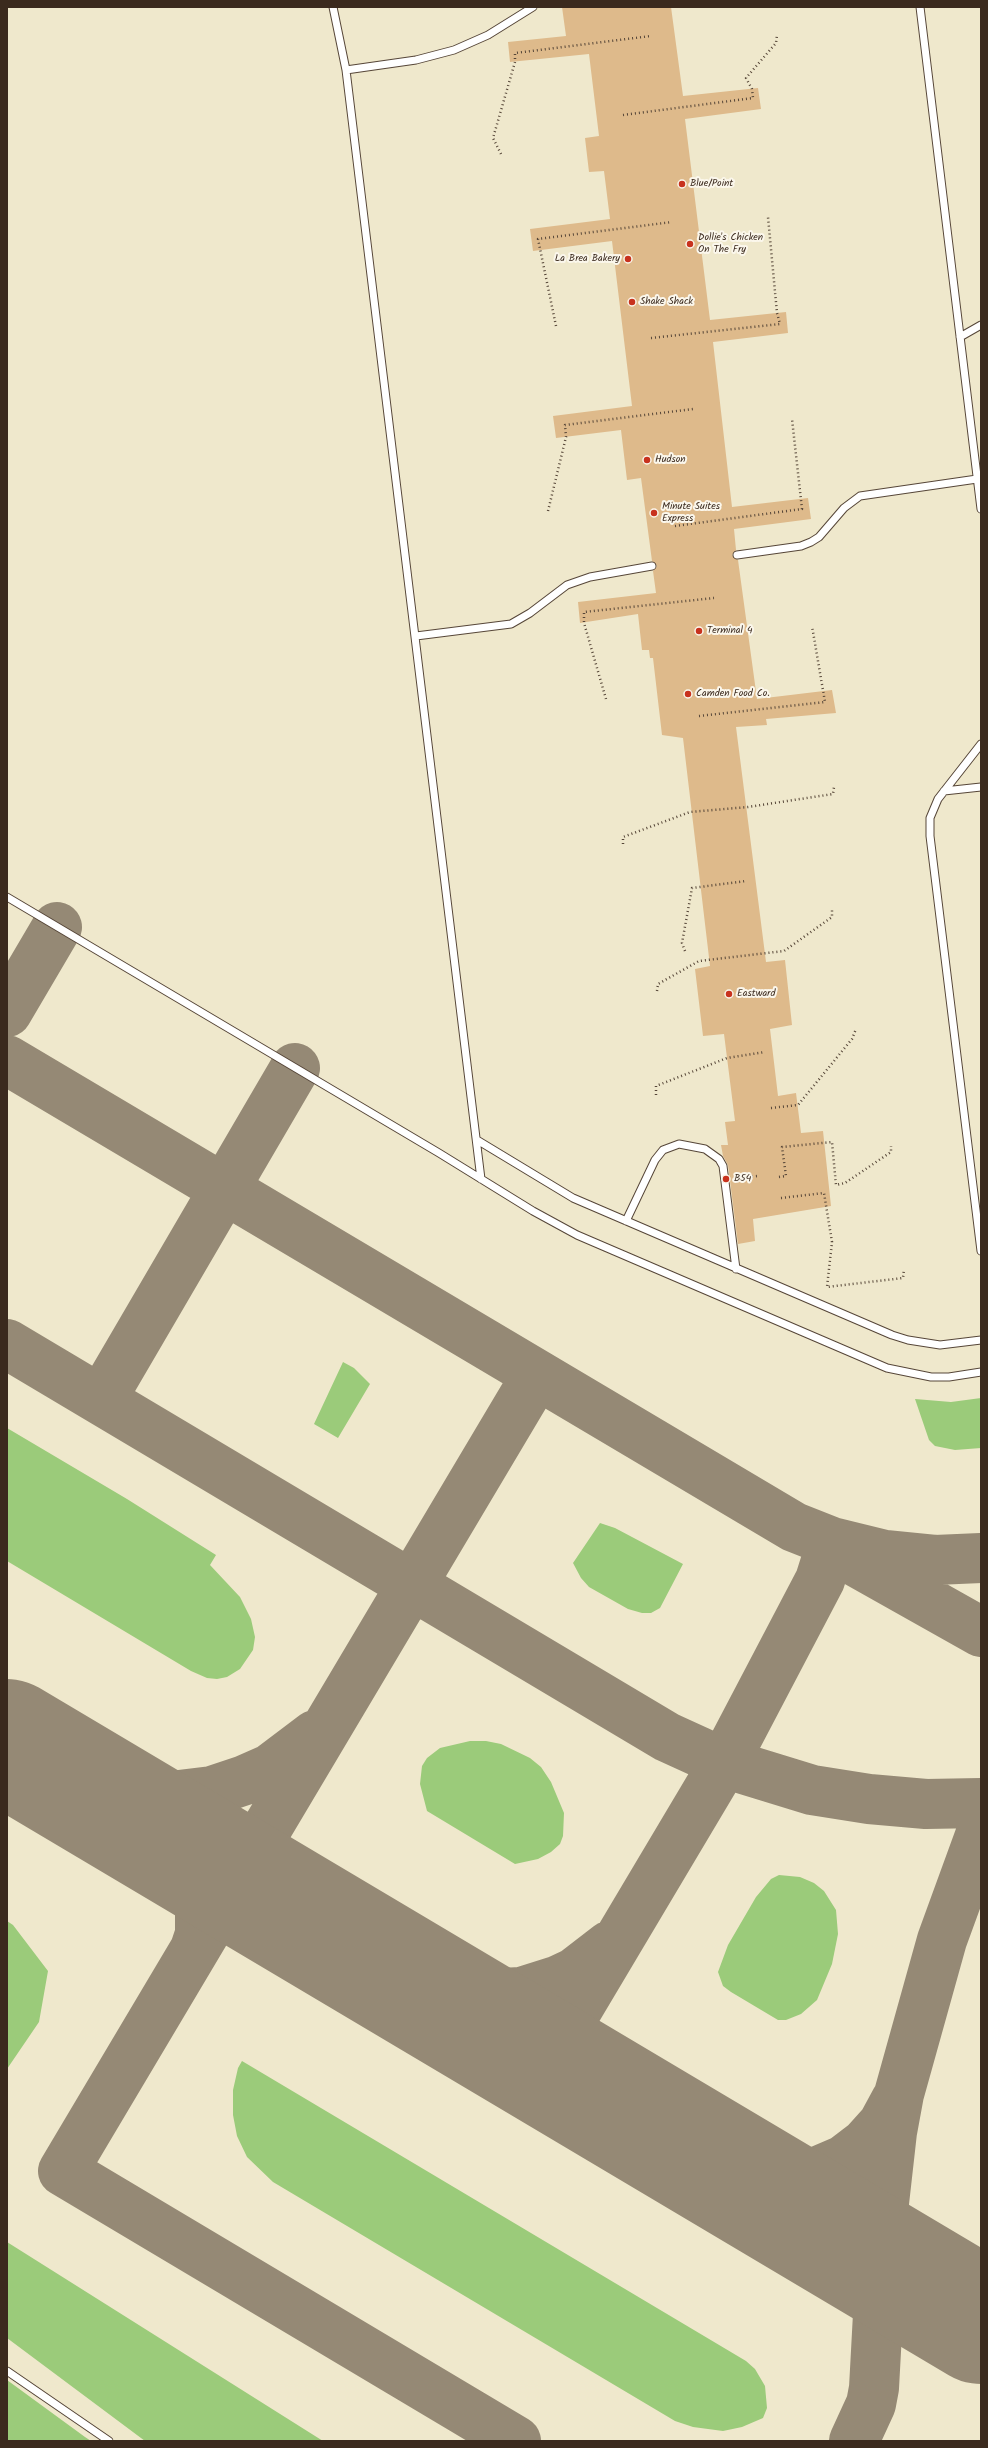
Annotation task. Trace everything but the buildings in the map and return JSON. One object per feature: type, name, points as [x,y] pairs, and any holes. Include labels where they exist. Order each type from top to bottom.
[{"type":"lane","points":[[333,7],[346,70],[481,1179]]},
{"type":"lane","points":[[346,70],[416,60],[454,50],[488,35],[533,7]]},
{"type":"lane","points":[[920,7],[981,509]]},
{"type":"lane","points":[[960,337],[981,325]]},
{"type":"lane","points":[[737,555],[801,546],[811,542],[822,534],[844,508],[860,496],[977,479]]},
{"type":"lane","points":[[416,636],[511,624],[530,613],[567,585],[590,577],[652,566]]},
{"type":"lane","points":[[981,744],[944,791],[933,807],[930,818],[930,836],[981,1251]]},
{"type":"lane","points":[[944,791],[981,787]]},
{"type":"lane","points":[[7,898],[577,1235],[874,1363],[901,1372],[931,1377],[949,1377],[981,1372]]},
{"type":"lane","points":[[477,1140],[556,1188],[626,1221],[736,1269],[908,1340],[940,1345],[981,1340]]},
{"type":"lane","points":[[626,1221],[654,1160],[663,1150],[679,1144],[705,1149],[719,1159],[723,1166],[736,1269]]},
{"type":"lane","points":[[7,2371],[109,2441]]},
{"type":"path","points":[[623,115],[752,98],[752,89],[746,78],[776,43],[777,35]]},
{"type":"path","points":[[501,154],[493,138],[516,62],[514,52],[651,36]]},
{"type":"path","points":[[651,338],[780,324],[777,313],[768,217]]},
{"type":"path","points":[[556,326],[539,250],[538,239],[672,222]]},
{"type":"path","points":[[548,511],[566,437],[565,425],[693,409]]},
{"type":"path","points":[[675,526],[802,510],[792,419]]},
{"type":"path","points":[[606,699],[584,622],[584,612],[714,598]]},
{"type":"path","points":[[699,716],[825,702],[812,626]]},
{"type":"path","points":[[623,844],[623,837],[690,812],[748,807],[833,794],[834,787]]},
{"type":"path","points":[[685,950],[682,943],[692,888],[746,881]]},
{"type":"path","points":[[657,991],[658,984],[699,961],[784,951],[832,917],[832,909]]},
{"type":"path","points":[[771,1108],[798,1105],[852,1039],[856,1029]]},
{"type":"path","points":[[656,1095],[656,1086],[727,1058],[765,1052]]},
{"type":"path","points":[[779,1177],[786,1176],[782,1147],[832,1142],[836,1185],[845,1183],[891,1152],[891,1146]]},
{"type":"path","points":[[734,1178],[758,1176]]},
{"type":"path","points":[[782,1198],[824,1193],[832,1242],[828,1287],[903,1278],[904,1269]]},
{"type":"green space","points":[[343,1362],[354,1368],[370,1384],[338,1438],[314,1424]]},
{"type":"green space","points":[[981,1398],[981,1448],[955,1450],[935,1446],[929,1440],[915,1399],[951,1402]]},
{"type":"green space","points":[[7,1428],[127,1499],[216,1555],[210,1565],[240,1597],[251,1619],[255,1637],[253,1650],[240,1669],[227,1677],[217,1679],[207,1678],[191,1671],[7,1561]]},
{"type":"green space","points":[[600,1523],[615,1528],[683,1564],[660,1608],[651,1613],[642,1613],[628,1609],[589,1587],[581,1578],[573,1563]]},
{"type":"green space","points":[[470,1741],[486,1741],[501,1744],[530,1758],[541,1767],[551,1782],[564,1813],[563,1836],[560,1844],[551,1852],[538,1859],[515,1864],[427,1811],[420,1784],[422,1766],[427,1758],[440,1748]]},
{"type":"green space","points":[[779,1875],[800,1877],[814,1883],[824,1891],[836,1910],[838,1934],[832,1964],[817,2000],[801,2014],[786,2020],[778,2020],[731,1992],[723,1986],[718,1972],[728,1945],[756,1897],[771,1879]]},
{"type":"green space","points":[[7,1921],[13,1925],[48,1971],[39,2022],[7,2069]]},
{"type":"green space","points":[[242,2061],[746,2361],[755,2369],[765,2386],[767,2408],[763,2418],[742,2427],[723,2431],[693,2427],[675,2421],[273,2182],[247,2157],[237,2136],[233,2115],[233,2090],[238,2068]]},
{"type":"green space","points":[[7,2242],[323,2441],[145,2441],[7,2338]]},
{"type":"green space","points":[[7,2380],[85,2437],[91,2441],[7,2441]]},
{"type":"taxiway","points":[[7,1012],[57,927]]},
{"type":"taxiway","points":[[7,1060],[794,1527],[832,1542],[885,1555],[935,1560],[981,1558]]},
{"type":"taxiway","points":[[101,1400],[295,1068]]},
{"type":"taxiway","points":[[7,1344],[667,1737],[724,1763],[812,1790],[869,1799],[926,1804],[981,1803]]},
{"type":"taxiway","points":[[516,2441],[63,2171],[536,1376]]},
{"type":"taxiway","points":[[546,2062],[724,1763],[820,1580],[832,1542]]},
{"type":"taxiway","points":[[853,1560],[981,1632]]},
{"type":"taxiway","points":[[7,1742],[80,1778],[115,1790],[147,1795],[179,1795],[212,1791],[245,1780],[270,1769],[315,1735]]},
{"type":"taxiway","points":[[125,1811],[175,1849],[188,1866],[198,1894],[200,1910],[200,1934],[195,1949]]},
{"type":"taxiway","points":[[854,2441],[871,2404],[874,2388],[884,2203],[892,2132],[899,2094],[942,1940],[981,1833]]},
{"type":"taxiway","points":[[422,1988],[480,1994],[521,1992],[559,1980],[574,1973],[609,1946]]},
{"type":"taxiway","points":[[684,2143],[738,2168],[769,2176],[796,2176],[816,2172],[844,2160],[865,2144],[883,2124],[896,2100]]},
{"type":"runway","points":[[7,1742],[981,2321]]},
{"type":"place","name":"Blue/Point","points":[[682,184]]},
{"type":"place","name":"Dollie's Chicken On The Fry","points":[[690,244]]},
{"type":"place","name":"La Brea Bakery","points":[[628,259]]},
{"type":"place","name":"Shake Shack","points":[[632,302]]},
{"type":"place","name":"Hudson","points":[[647,460]]},
{"type":"place","name":"Minute Suites Express","points":[[654,513]]},
{"type":"place","name":"Terminal 4","points":[[699,631]]},
{"type":"place","name":"Camden Food Co.","points":[[688,694]]},
{"type":"place","name":"Eastward","points":[[729,994]]},
{"type":"place","name":"B54","points":[[726,1179]]}]
